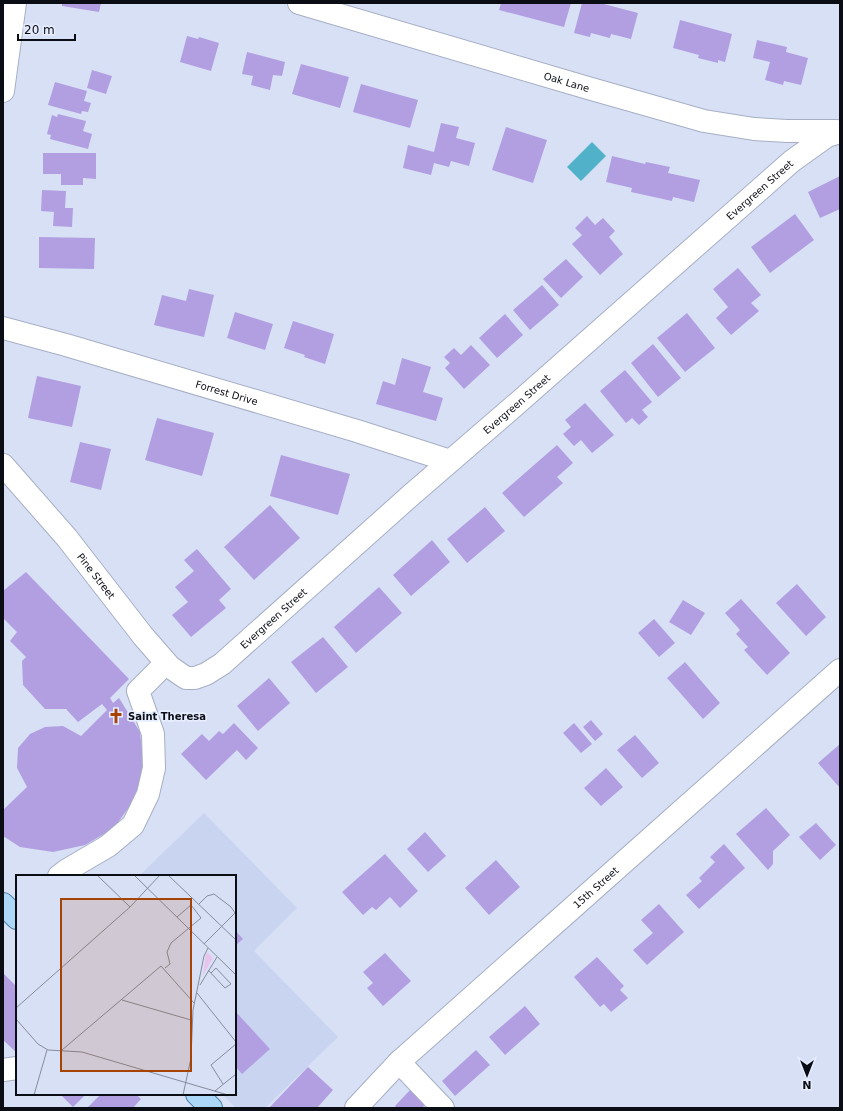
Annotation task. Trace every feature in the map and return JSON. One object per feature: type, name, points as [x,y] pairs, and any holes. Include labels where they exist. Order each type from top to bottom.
[{"type":"main road","points":[[198,1095],[211,1108]]},
{"type":"street","points":[[3,91],[15,3]]},
{"type":"street","name":"Oak Lane","points":[[299,3],[704,121],[754,129],[787,132],[840,131]]},
{"type":"street","name":"Evergreen Street","points":[[195,678],[206,674],[222,664],[792,160],[827,136],[840,131]]},
{"type":"street","name":"Forrest Drive","points":[[3,328],[66,345],[254,402],[357,431],[450,461]]},
{"type":"street","name":"Pine Street","points":[[3,465],[67,538],[143,636],[166,663],[180,675],[186,678],[195,678]]},
{"type":"street","points":[[60,875],[108,846],[133,825],[148,794],[154,768],[153,734],[138,691],[166,663]]},
{"type":"street","name":"15th Street","points":[[356,1108],[399,1062],[840,670]]},
{"type":"street","points":[[399,1062],[443,1108]]},
{"type":"street","points":[[3,1070],[16,1068]]},
{"type":"shaded area","points":[[204,813],[297,908],[254,951],[338,1037],[265,1108],[236,1108],[223,1095],[236,1095],[236,875],[140,875]]},
{"type":"water","points":[[592,142],[606,156],[581,181],[567,167]]},
{"type":"building","points":[[62,3],[101,3],[99,12],[62,6]]},
{"type":"building","points":[[501,3],[571,3],[564,27],[499,10]]},
{"type":"building","points":[[582,3],[600,3],[638,13],[631,39],[611,34],[610,38],[591,33],[590,37],[574,33]]},
{"type":"building","points":[[680,20],[732,34],[725,62],[718,60],[718,63],[698,58],[699,55],[673,48]]},
{"type":"building","points":[[187,36],[198,39],[199,37],[219,43],[211,71],[180,62]]},
{"type":"building","points":[[757,40],[787,47],[786,52],[808,58],[801,85],[784,81],[783,85],[765,80],[770,62],[753,58]]},
{"type":"building","points":[[247,52],[285,62],[282,76],[273,75],[270,90],[251,85],[253,76],[242,74]]},
{"type":"building","points":[[301,64],[349,77],[340,108],[292,94]]},
{"type":"building","points":[[92,70],[112,76],[106,94],[87,88]]},
{"type":"building","points":[[55,82],[87,91],[84,101],[91,103],[88,112],[82,111],[81,114],[48,105]]},
{"type":"building","points":[[361,84],[418,100],[410,128],[353,112]]},
{"type":"building","points":[[58,114],[86,121],[83,131],[92,134],[88,149],[50,139],[51,135],[47,134],[52,115],[57,117]]},
{"type":"building","points":[[441,123],[459,127],[456,138],[475,143],[469,166],[451,161],[449,167],[434,163],[431,175],[403,168],[408,145],[434,152]]},
{"type":"building","points":[[506,127],[547,140],[533,183],[492,170]]},
{"type":"building","points":[[43,153],[96,153],[96,179],[83,178],[83,185],[61,185],[61,174],[43,174]]},
{"type":"building","points":[[612,156],[645,164],[646,162],[670,167],[668,173],[700,180],[694,202],[673,197],[672,201],[631,192],[632,188],[606,182]]},
{"type":"building","points":[[840,176],[840,209],[820,218],[808,192]]},
{"type":"building","points":[[42,190],[66,191],[65,208],[73,208],[72,227],[53,226],[54,212],[41,211]]},
{"type":"building","points":[[795,214],[814,240],[770,273],[751,247]]},
{"type":"building","points":[[587,216],[595,225],[603,218],[615,231],[609,237],[623,254],[600,275],[572,244],[582,235],[575,228]]},
{"type":"building","points":[[39,237],[95,238],[94,269],[39,268]]},
{"type":"building","points":[[566,259],[583,277],[561,298],[543,279]]},
{"type":"building","points":[[738,268],[761,295],[751,303],[759,311],[731,335],[716,318],[728,307],[713,289]]},
{"type":"building","points":[[542,285],[559,305],[530,330],[513,310]]},
{"type":"building","points":[[189,289],[214,295],[204,337],[154,325],[162,295],[186,301]]},
{"type":"building","points":[[235,312],[273,324],[265,350],[227,338]]},
{"type":"building","points":[[687,313],[715,348],[685,372],[657,338]]},
{"type":"building","points":[[505,314],[523,335],[497,358],[479,338]]},
{"type":"building","points":[[293,321],[334,334],[325,364],[284,348]]},
{"type":"building","points":[[653,344],[681,378],[658,397],[631,363]]},
{"type":"building","points":[[471,345],[490,365],[464,389],[445,368],[450,363],[444,357],[454,348],[461,355]]},
{"type":"building","points":[[402,358],[431,367],[423,392],[443,398],[436,421],[376,404],[383,381],[395,385]]},
{"type":"building","points":[[625,370],[652,402],[642,410],[648,417],[639,425],[632,418],[626,423],[600,391]]},
{"type":"building","points":[[37,376],[81,386],[72,427],[28,418]]},
{"type":"building","points":[[585,403],[614,435],[592,453],[581,440],[574,446],[563,434],[571,427],[565,420]]},
{"type":"building","points":[[157,418],[214,433],[202,476],[145,460]]},
{"type":"building","points":[[80,442],[111,449],[101,490],[70,482]]},
{"type":"building","points":[[557,445],[573,463],[557,477],[563,483],[524,517],[502,493]]},
{"type":"building","points":[[281,455],[350,474],[338,515],[270,496]]},
{"type":"building","points":[[270,505],[300,538],[254,580],[224,547]]},
{"type":"building","points":[[485,507],[505,531],[467,563],[447,539]]},
{"type":"building","points":[[432,540],[450,562],[411,596],[393,575]]},
{"type":"building","points":[[197,549],[231,589],[219,600],[226,608],[191,637],[172,615],[188,602],[175,587],[194,571],[184,560]]},
{"type":"building","name":"Saint Theresa","points":[[26,572],[129,679],[110,698],[113,703],[119,698],[140,732],[144,769],[134,800],[114,828],[85,845],[53,852],[20,847],[3,836],[3,810],[27,787],[17,768],[18,748],[30,734],[45,727],[63,726],[81,736],[107,710],[102,704],[78,722],[66,709],[45,709],[23,685],[22,661],[26,657],[10,641],[17,632],[3,618],[3,591]]},
{"type":"building","points":[[797,584],[826,617],[806,636],[776,603]]},
{"type":"building","points":[[379,587],[402,613],[356,653],[334,627]]},
{"type":"building","points":[[741,599],[790,653],[767,675],[744,650],[748,647],[736,634],[740,630],[725,613]]},
{"type":"building","points":[[683,600],[705,613],[691,635],[669,622]]},
{"type":"building","points":[[654,619],[675,643],[659,657],[638,633]]},
{"type":"building","points":[[323,637],[348,667],[316,693],[291,662]]},
{"type":"building","points":[[685,662],[720,703],[703,719],[667,678]]},
{"type":"building","points":[[269,678],[290,703],[258,731],[237,706]]},
{"type":"building","points":[[591,720],[603,734],[595,741],[583,727]]},
{"type":"building","points":[[234,723],[258,748],[246,760],[237,750],[206,780],[181,754],[202,734],[209,741],[219,731],[223,734]]},
{"type":"building","points":[[574,723],[592,744],[581,753],[563,733]]},
{"type":"building","points":[[635,735],[659,763],[642,778],[617,750]]},
{"type":"building","points":[[840,744],[840,788],[818,763]]},
{"type":"building","points":[[606,768],[623,787],[601,806],[584,788]]},
{"type":"building","points":[[766,808],[790,835],[773,851],[773,864],[768,870],[736,834]]},
{"type":"building","points":[[816,823],[836,845],[820,860],[799,837]]},
{"type":"building","points":[[425,832],[446,856],[428,872],[407,849]]},
{"type":"building","points":[[724,844],[745,868],[699,909],[686,895],[702,881],[699,878],[715,862],[710,857]]},
{"type":"building","points":[[385,854],[418,891],[400,908],[390,897],[376,910],[372,907],[363,915],[342,892]]},
{"type":"building","points":[[496,860],[520,887],[489,915],[465,888]]},
{"type":"building","points":[[659,904],[684,932],[647,965],[633,950],[653,933],[641,920]]},
{"type":"building","points":[[236,931],[243,939],[236,945]]},
{"type":"building","points":[[385,953],[411,981],[383,1006],[367,988],[373,983],[363,972]]},
{"type":"building","points":[[597,957],[624,986],[620,990],[628,998],[611,1012],[604,1004],[600,1007],[574,977]]},
{"type":"building","points":[[3,973],[16,986],[16,1052],[3,1040]]},
{"type":"building","points":[[525,1006],[540,1024],[505,1055],[489,1037]]},
{"type":"building","points":[[236,1012],[270,1049],[242,1074],[236,1067]]},
{"type":"building","points":[[476,1050],[490,1065],[455,1096],[442,1081]]},
{"type":"building","points":[[308,1067],[333,1090],[317,1108],[269,1108]]},
{"type":"building","points":[[411,1089],[426,1104],[422,1108],[397,1108],[395,1106]]},
{"type":"building","points":[[61,1095],[85,1095],[73,1107]]},
{"type":"building","points":[[100,1095],[137,1095],[141,1099],[133,1108],[87,1108]]},
{"type":"place","name":"Saint Theresa","points":[[116,716]]}]
